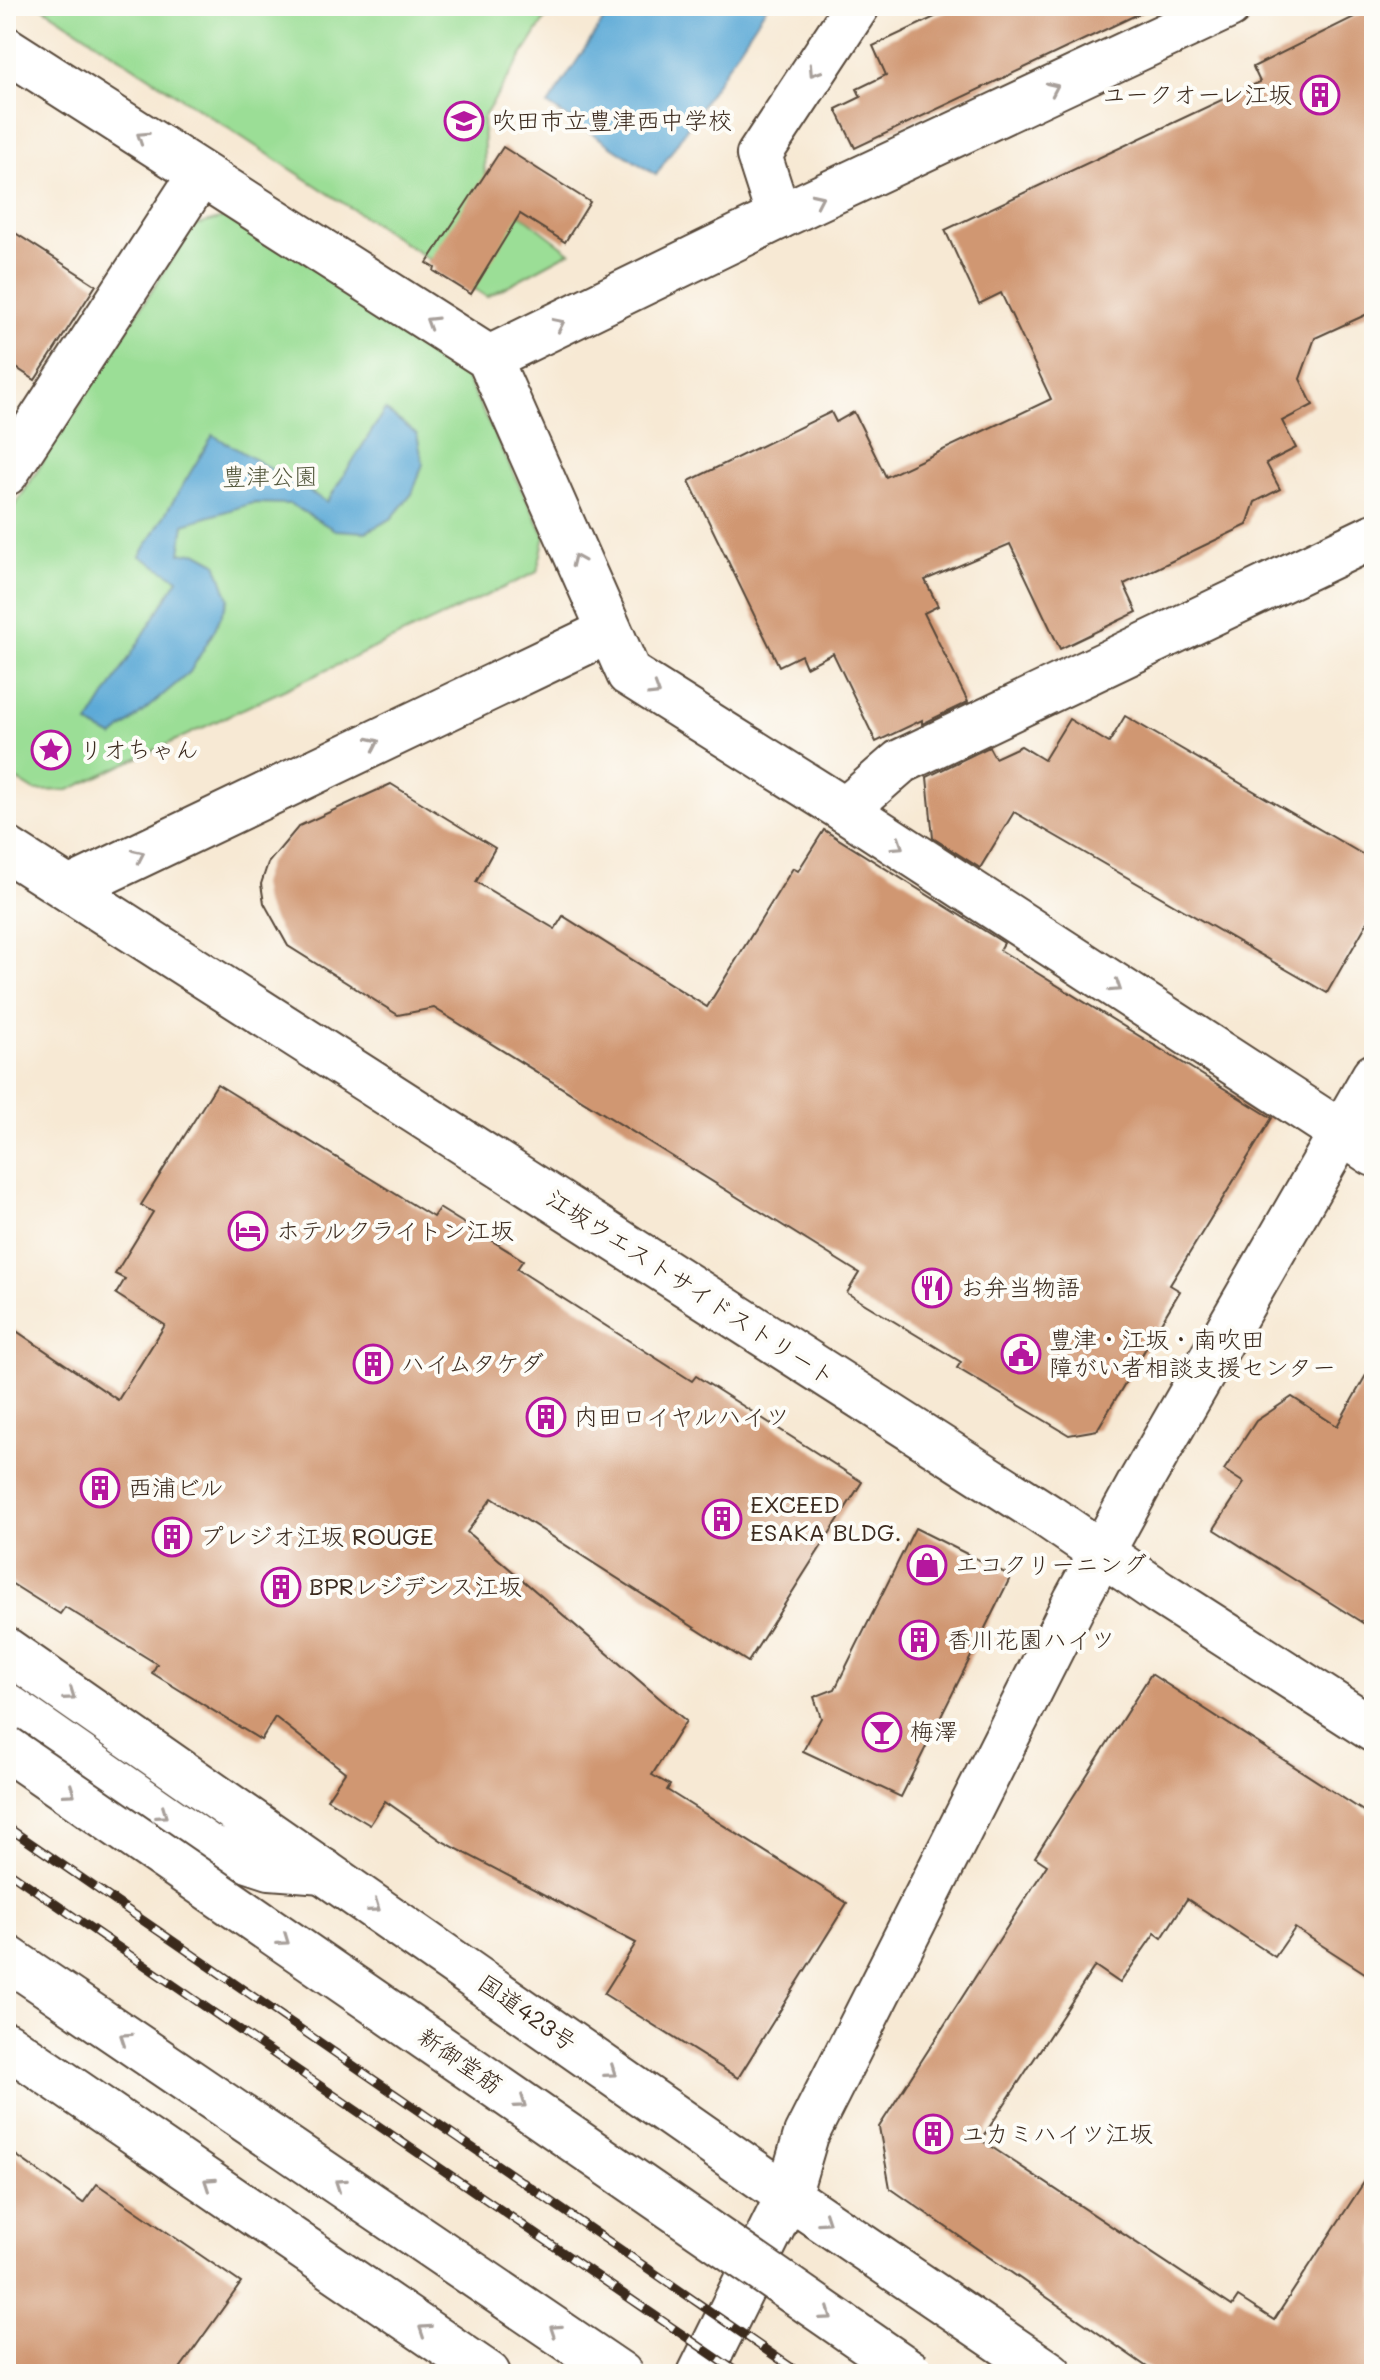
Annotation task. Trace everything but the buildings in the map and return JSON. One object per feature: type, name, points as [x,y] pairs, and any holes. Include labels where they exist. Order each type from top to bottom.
[{"type":"main road","points":[[779,217],[759,155],[857,6]]},
{"type":"main road","points":[[489,358],[779,217],[1229,6]]},
{"type":"main road","points":[[6,49],[489,358],[629,674],[845,810],[1357,1143]]},
{"type":"main road","points":[[6,473],[200,175]]},
{"type":"main road","points":[[845,810],[900,762],[1374,536]]},
{"type":"main road","points":[[69,889],[609,631]]},
{"type":"main road","name":"江坂ウエストサイドストリート","points":[[6,849],[1374,1730]]},
{"type":"main road","points":[[700,2374],[788,2196],[806,2135],[1102,1552],[1357,1143],[1374,1076]]},
{"type":"main road","name":"国道423号","points":[[6,1650],[788,2196],[1050,2374]]},
{"type":"main road","points":[[6,1705],[209,1847],[270,1867],[323,1871]]},
{"type":"main road","name":"新御堂筋","points":[[6,1748],[913,2374]]},
{"type":"main road","points":[[6,1957],[620,2374]]},
{"type":"main road","points":[[6,2044],[488,2374]]},
{"type":"green space","points":[[41,6],[553,6],[483,118],[485,187],[570,252],[487,297]]},
{"type":"green space","name":"豊津公園","points":[[234,215],[458,362],[545,536],[537,572],[69,790],[35,791],[6,773],[6,520],[193,226]]},
{"type":"water","points":[[613,6],[767,6],[656,175],[548,105]]},
{"type":"water","points":[[385,410],[417,434],[423,464],[412,494],[391,519],[366,532],[335,530],[290,504],[253,503],[184,524],[180,554],[196,552],[216,563],[229,599],[214,631],[190,672],[113,737],[88,724],[178,579],[140,556],[213,435],[327,502]]},
{"type":"railway","points":[[6,1826],[801,2374]]},
{"type":"railway","points":[[6,1870],[740,2374]]},
{"type":"place","name":"ユークオーレ江坂","points":[[1320,95]]},
{"type":"place","name":"吹田市立豊津西中学校","points":[[464,121]]},
{"type":"place","name":"リオちゃん","points":[[51,750]]},
{"type":"place","name":"ホテルクライトン江坂","points":[[248,1231]]},
{"type":"place","name":"お弁当物語","points":[[932,1288]]},
{"type":"place","name":"豊津・江坂・南吹田 障がい者相談支援センター","points":[[1021,1354]]},
{"type":"place","name":"ハイムタケダ","points":[[373,1364]]},
{"type":"place","name":"内田ロイヤルハイツ","points":[[546,1417]]},
{"type":"place","name":"西浦ビル","points":[[100,1488]]},
{"type":"place","name":"EXCEED ESAKA BLDG.","points":[[722,1519]]},
{"type":"place","name":"プレジオ江坂 ROUGE","points":[[172,1537]]},
{"type":"place","name":"エコクリーニング","points":[[927,1565]]},
{"type":"place","name":"BPRレジデンス江坂","points":[[281,1587]]},
{"type":"place","name":"香川花園ハイツ","points":[[919,1640]]},
{"type":"place","name":"梅澤","points":[[882,1732]]},
{"type":"place","name":"ユカミハイツ江坂","points":[[933,2134]]}]
